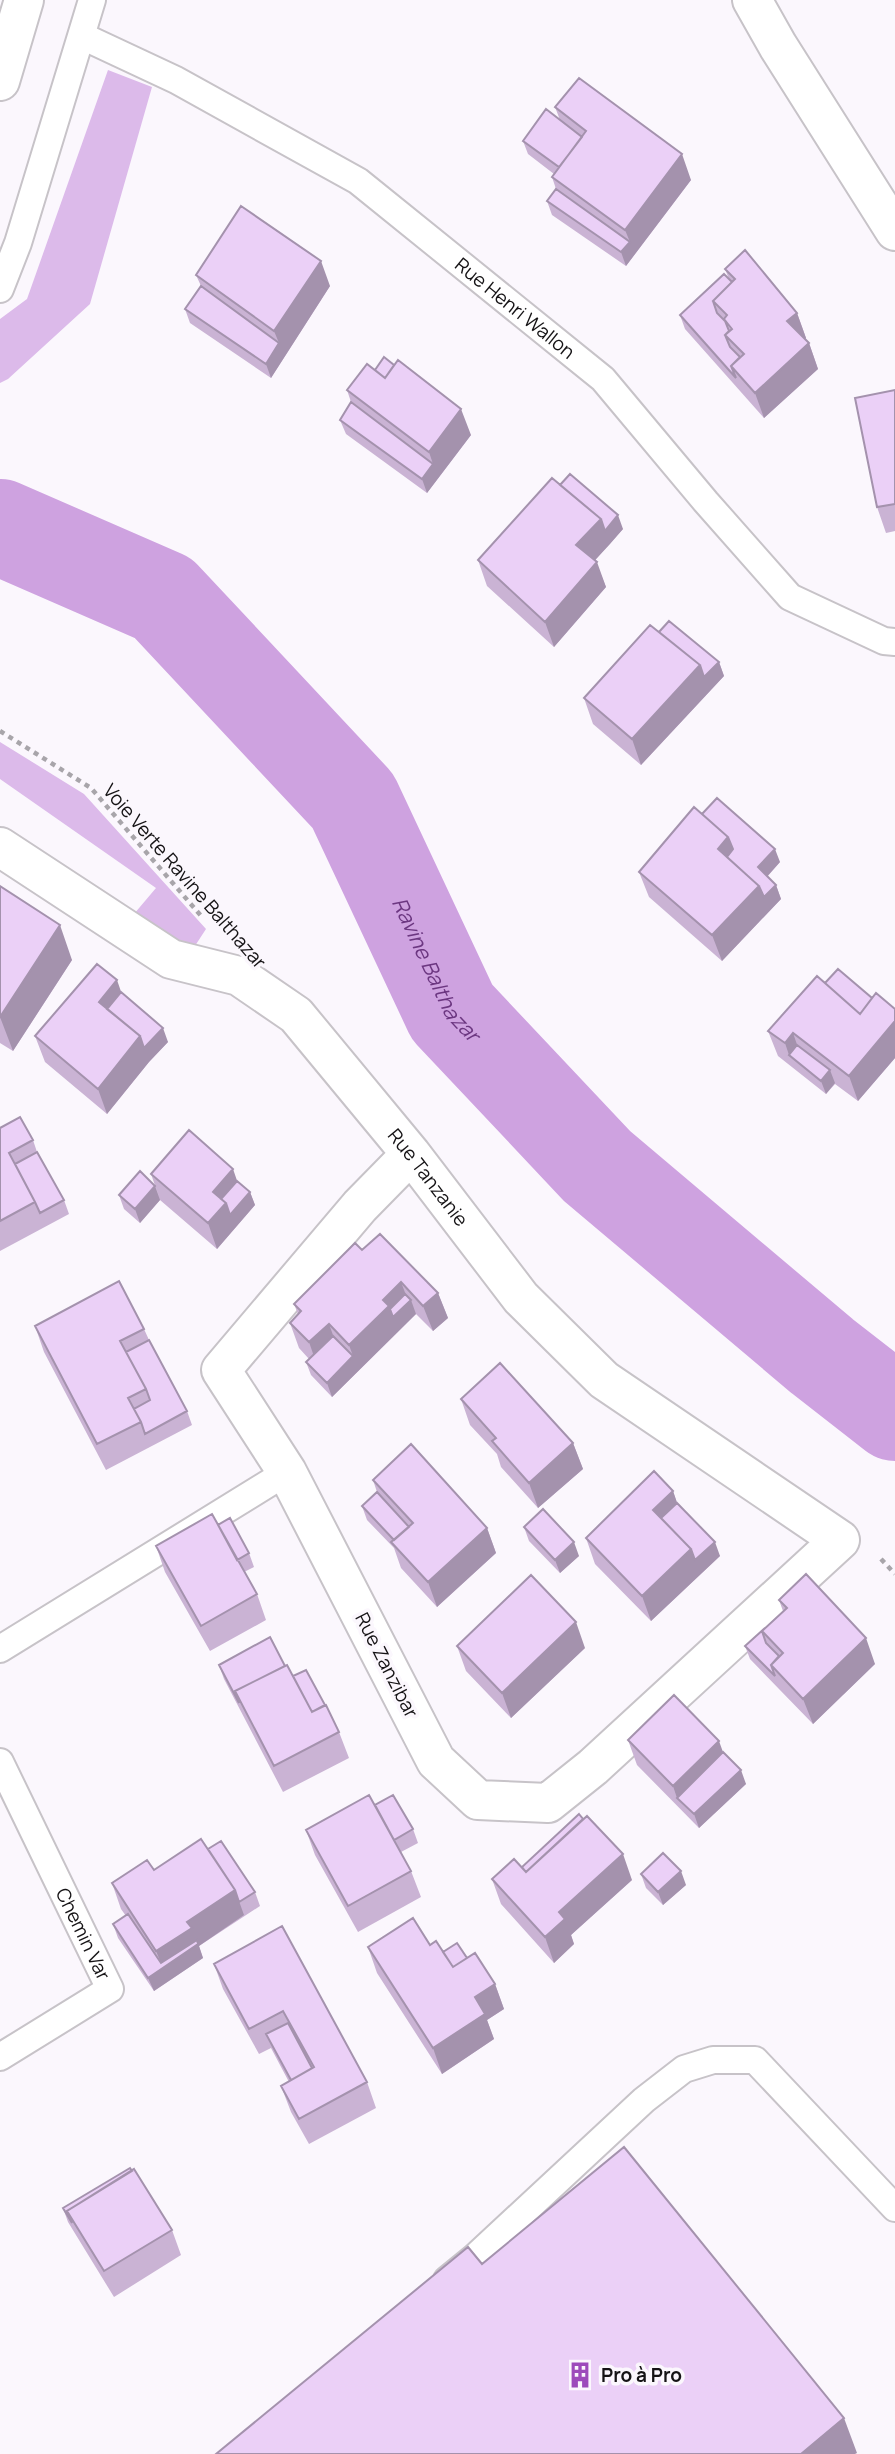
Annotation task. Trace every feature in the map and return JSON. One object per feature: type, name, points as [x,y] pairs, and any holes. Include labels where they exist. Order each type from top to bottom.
[{"type":"street","points":[[0,81],[24,0]]},
{"type":"street","points":[[752,0],[895,232]]},
{"type":"street","name":"Rue Tanzanie","points":[[0,847],[171,959],[239,976],[296,1014],[411,1154],[522,1298],[604,1380],[839,1540]]},
{"type":"street","name":"Rue Zanzibar","points":[[411,1154],[360,1206],[221,1370],[288,1472],[436,1761],[478,1800],[548,1803],[593,1767],[839,1540]]},
{"type":"lane","points":[[0,289],[18,243],[92,0]]},
{"type":"lane","name":"Rue Henri Wallon","points":[[82,36],[176,80],[358,181],[603,379],[790,597],[884,641],[895,642]]},
{"type":"lane","points":[[0,1649],[288,1472]]},
{"type":"lane","name":"Chemin Var","points":[[0,1762],[110,1989],[0,2057]]},
{"type":"lane","points":[[431,2292],[474,2258],[644,2100],[684,2069],[713,2060],[755,2060],[895,2208]]},
{"type":"path","name":"Voie Verte Ravine Balthazar","points":[[0,732],[91,788],[204,919]]},
{"type":"path","points":[[890,1568],[895,1574]]},
{"type":"shaded area","points":[[108,70],[152,87],[90,304],[8,379],[0,383],[0,319],[27,299]]},
{"type":"shaded area","points":[[0,742],[84,794],[206,929],[191,952],[134,914],[156,888],[0,779]]},
{"type":"building","points":[[579,78],[682,154],[625,230],[552,177],[586,131],[555,107]]},
{"type":"building","points":[[546,109],[582,137],[559,167],[523,141]]},
{"type":"building","points":[[556,189],[630,242],[621,252],[547,201]]},
{"type":"building","points":[[241,206],[321,261],[274,331],[196,275]]},
{"type":"building","points":[[745,250],[797,313],[787,321],[809,343],[755,393],[731,366],[744,354],[725,335],[732,329],[724,319],[727,315],[713,301],[735,279],[725,269]]},
{"type":"building","points":[[724,274],[732,282],[713,301],[717,313],[725,321],[729,331],[725,335],[730,347],[740,357],[731,366],[736,378],[680,315]]},
{"type":"building","points":[[201,286],[279,343],[266,364],[185,309]]},
{"type":"building","points":[[384,357],[394,365],[385,378],[375,370]]},
{"type":"building","points":[[398,360],[461,409],[429,452],[347,390],[367,364],[385,378]]},
{"type":"building","points":[[895,390],[895,504],[877,507],[855,398]]},
{"type":"building","points":[[351,402],[433,464],[422,479],[340,420]]},
{"type":"building","points":[[570,474],[618,515],[605,531],[601,519],[560,485]]},
{"type":"building","points":[[552,478],[601,519],[576,545],[597,562],[545,622],[478,560]]},
{"type":"building","points":[[669,621],[719,662],[704,677],[700,665],[659,632]]},
{"type":"building","points":[[650,625],[700,665],[632,739],[584,698]]},
{"type":"building","points":[[717,798],[775,849],[758,867],[776,885],[764,897],[759,886],[727,857],[733,849],[728,837],[702,814]]},
{"type":"building","points":[[694,807],[728,837],[718,849],[759,886],[712,935],[639,872]]},
{"type":"building","points":[[0,886],[60,925],[0,1017]]},
{"type":"building","points":[[97,964],[117,980],[99,1002],[140,1036],[98,1089],[35,1036]]},
{"type":"building","points":[[838,969],[872,998],[860,1014],[825,983]]},
{"type":"building","points":[[817,976],[860,1014],[876,993],[895,1009],[895,1021],[849,1076],[793,1033],[785,1043],[768,1031]]},
{"type":"building","points":[[121,992],[163,1028],[144,1048],[140,1036],[107,1009]]},
{"type":"building","points":[[797,1045],[830,1070],[821,1081],[789,1055]]},
{"type":"building","points":[[20,1117],[33,1140],[9,1153],[35,1202],[0,1221],[0,1128]]},
{"type":"building","points":[[189,1130],[233,1169],[213,1192],[226,1203],[208,1223],[151,1174]]},
{"type":"building","points":[[37,1152],[64,1200],[40,1213],[15,1164]]},
{"type":"building","points":[[140,1171],[155,1186],[135,1209],[119,1195]]},
{"type":"building","points":[[237,1181],[250,1192],[230,1215],[226,1203],[221,1199]]},
{"type":"building","points":[[380,1234],[438,1293],[423,1306],[401,1282],[383,1300],[389,1306],[349,1345],[329,1324],[309,1342],[290,1323],[301,1311],[294,1304],[355,1243],[362,1250]]},
{"type":"building","points":[[119,1281],[144,1329],[120,1341],[146,1389],[128,1398],[141,1422],[97,1444],[35,1326]]},
{"type":"building","points":[[405,1294],[411,1300],[393,1317],[390,1309]]},
{"type":"building","points":[[333,1336],[353,1356],[327,1383],[306,1362]]},
{"type":"building","points":[[149,1340],[187,1411],[145,1434],[134,1409],[150,1400],[126,1352]]},
{"type":"building","points":[[500,1363],[573,1443],[529,1483],[492,1441],[496,1438],[461,1399]]},
{"type":"building","points":[[411,1444],[487,1528],[428,1582],[391,1542],[413,1523],[373,1480]]},
{"type":"building","points":[[654,1471],[673,1491],[653,1510],[691,1549],[642,1596],[586,1538]]},
{"type":"building","points":[[377,1492],[409,1527],[394,1540],[362,1506]]},
{"type":"building","points":[[677,1503],[715,1542],[695,1560],[691,1549],[661,1518]]},
{"type":"building","points":[[543,1509],[574,1542],[555,1560],[524,1527]]},
{"type":"building","points":[[212,1514],[257,1594],[201,1626],[156,1546]]},
{"type":"building","points":[[230,1518],[249,1553],[237,1560],[218,1525]]},
{"type":"building","points":[[806,1574],[866,1638],[803,1699],[771,1665],[783,1653],[762,1631],[787,1608],[779,1600]]},
{"type":"building","points":[[531,1575],[576,1622],[502,1693],[457,1646]]},
{"type":"building","points":[[765,1628],[762,1631],[766,1643],[779,1656],[771,1665],[775,1676],[745,1646]]},
{"type":"building","points":[[270,1637],[285,1666],[235,1691],[239,1703],[219,1665]]},
{"type":"building","points":[[287,1665],[312,1712],[326,1705],[339,1732],[274,1766],[235,1691]]},
{"type":"building","points":[[306,1670],[325,1705],[312,1712],[293,1676]]},
{"type":"building","points":[[674,1695],[719,1741],[673,1786],[628,1740]]},
{"type":"building","points":[[723,1752],[741,1770],[694,1814],[677,1798]]},
{"type":"building","points":[[369,1795],[411,1871],[348,1906],[306,1830]]},
{"type":"building","points":[[393,1795],[413,1829],[394,1840],[375,1805]]},
{"type":"building","points":[[579,1814],[583,1819],[526,1872],[522,1867]]},
{"type":"building","points":[[587,1816],[623,1854],[559,1912],[565,1919],[545,1937],[492,1879],[514,1859],[526,1872]]},
{"type":"building","points":[[201,1839],[235,1890],[187,1922],[192,1928],[156,1951],[112,1883],[147,1860],[154,1870]]},
{"type":"building","points":[[221,1841],[255,1892],[239,1902],[235,1890],[208,1849]]},
{"type":"building","points":[[663,1853],[681,1871],[658,1892],[641,1874]]},
{"type":"building","points":[[128,1914],[161,1963],[197,1940],[198,1944],[148,1978],[113,1924]]},
{"type":"building","points":[[413,1918],[430,1945],[436,1941],[453,1967],[475,1953],[495,1984],[475,1997],[485,2014],[433,2048],[368,1947]]},
{"type":"building","points":[[282,1926],[367,2082],[299,2119],[281,2086],[314,2067],[283,2011],[249,2029],[214,1964]]},
{"type":"building","points":[[457,1943],[467,1958],[453,1967],[443,1952]]},
{"type":"building","points":[[288,2023],[312,2068],[291,2080],[266,2034]]},
{"type":"building","name":"Pro à Pro","points":[[624,2147],[844,2418],[801,2454],[216,2454],[468,2247],[482,2264]]},
{"type":"building","points":[[130,2168],[132,2171],[67,2211],[72,2223],[63,2208]]},
{"type":"building","points":[[134,2169],[172,2230],[104,2271],[67,2211]]},
{"type":"waterway","name":"Ravine Balthazar","points":[[0,527],[163,598],[353,801],[452,1012],[597,1166],[822,1356],[895,1413]]},
{"type":"place","name":"Pro à Pro","points":[[580,2375]]}]
